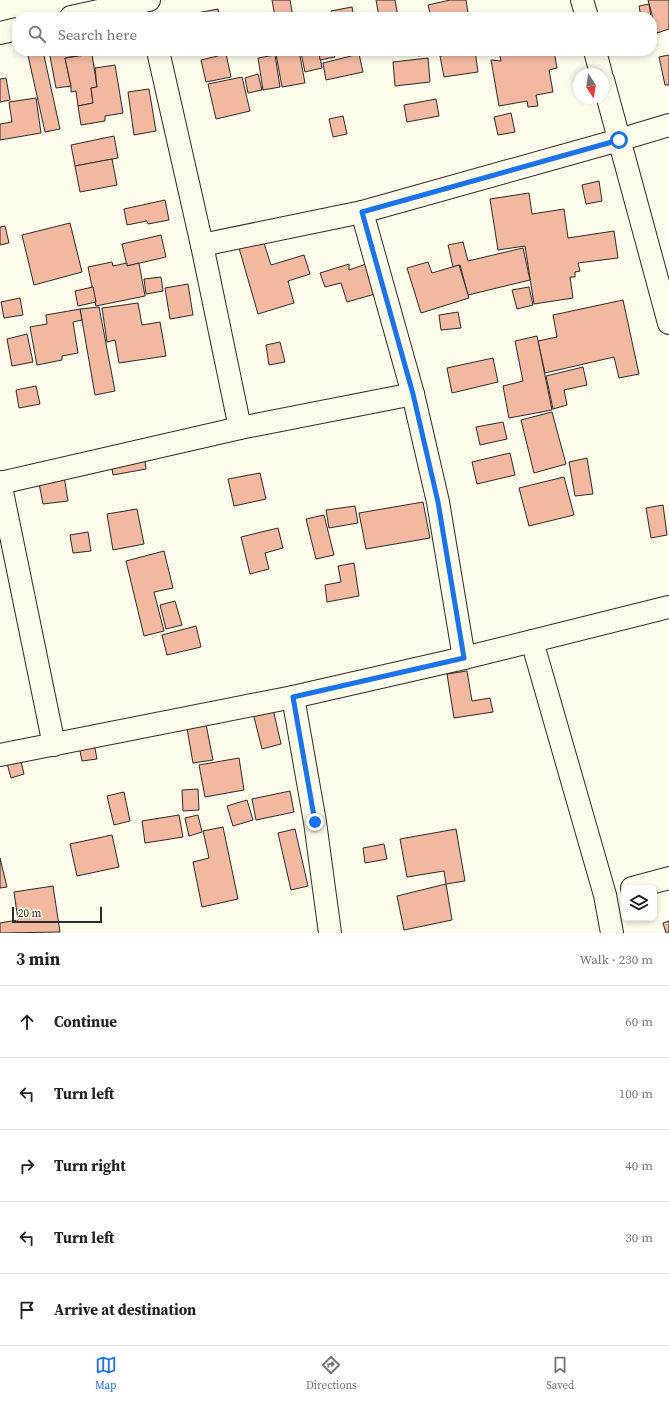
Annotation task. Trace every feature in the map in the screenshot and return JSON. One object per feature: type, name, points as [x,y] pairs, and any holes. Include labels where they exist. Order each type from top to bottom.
[{"type":"street","points":[[93,12],[147,0],[149,12]]},
{"type":"street","points":[[582,0],[585,12]]},
{"type":"street","points":[[0,33],[12,30]]},
{"type":"street","points":[[159,56],[202,245],[240,428]]},
{"type":"street","points":[[596,56],[599,68]]},
{"type":"street","points":[[609,102],[669,323]]},
{"type":"street","points":[[202,245],[362,212],[669,125]]},
{"type":"street","points":[[362,212],[413,394],[438,502],[464,658]]},
{"type":"street","points":[[54,745],[0,483],[240,428],[413,394]]},
{"type":"street","points":[[0,755],[293,697],[464,658],[669,607]]},
{"type":"street","points":[[532,641],[614,893],[612,933]]},
{"type":"street","points":[[293,697],[315,822],[330,933]]},
{"type":"street","points":[[643,885],[669,878]]},
{"type":"building","points":[[272,0],[290,0],[292,12],[274,12]]},
{"type":"building","points":[[376,0],[395,0],[397,12],[378,12]]},
{"type":"building","points":[[450,0],[466,0],[468,12],[430,12],[428,5]]},
{"type":"building","points":[[648,0],[669,0],[669,29],[657,33],[657,12],[651,12]]},
{"type":"building","points":[[649,4],[650,12],[640,12],[639,6]]},
{"type":"building","points":[[352,7],[353,12],[331,12]]},
{"type":"building","points":[[218,9],[218,12],[202,12]]},
{"type":"building","points":[[669,55],[669,85],[665,85],[659,57]]},
{"type":"building","points":[[28,56],[44,56],[60,129],[45,132]]},
{"type":"building","points":[[50,56],[75,56],[65,58],[71,86],[56,88]]},
{"type":"building","points":[[92,56],[97,87],[91,88],[93,103],[78,106],[76,91],[71,92],[65,58]]},
{"type":"building","points":[[218,56],[226,56],[231,77],[206,82],[201,60]]},
{"type":"building","points":[[275,56],[280,87],[263,90],[258,58]]},
{"type":"building","points":[[276,56],[300,56],[305,83],[282,87]]},
{"type":"building","points":[[302,56],[320,56],[322,68],[305,72]]},
{"type":"building","points":[[320,56],[335,57],[320,60]]},
{"type":"building","points":[[351,56],[359,56],[363,72],[326,80],[323,63]]},
{"type":"building","points":[[440,56],[476,56],[478,72],[444,77]]},
{"type":"building","points":[[500,56],[555,56],[557,68],[549,70],[553,92],[536,95],[538,106],[528,107],[527,101],[499,106],[491,60],[501,61]]},
{"type":"building","points":[[428,58],[430,82],[395,86],[393,62]]},
{"type":"building","points":[[115,65],[123,113],[105,116],[105,121],[81,125],[78,106],[93,103],[91,88],[97,87],[95,68]]},
{"type":"building","points":[[258,74],[262,90],[248,93],[245,78]]},
{"type":"building","points":[[242,77],[250,111],[216,119],[208,84]]},
{"type":"building","points":[[6,78],[10,100],[0,102],[0,79]]},
{"type":"building","points":[[149,89],[156,131],[134,135],[128,92]]},
{"type":"building","points":[[36,98],[41,133],[0,140],[0,124],[12,122],[9,102]]},
{"type":"building","points":[[436,99],[439,116],[407,122],[404,105]]},
{"type":"building","points":[[511,113],[515,132],[498,135],[494,117]]},
{"type":"building","points":[[343,116],[347,134],[333,137],[329,119]]},
{"type":"building","points":[[114,136],[118,158],[75,166],[71,145]]},
{"type":"building","points":[[112,159],[117,185],[80,192],[75,166]]},
{"type":"building","points":[[599,181],[602,201],[586,204],[582,185]]},
{"type":"building","points":[[529,193],[532,214],[564,209],[568,238],[614,231],[618,258],[578,263],[580,271],[575,272],[575,277],[570,277],[573,298],[534,304],[525,246],[498,250],[490,199]]},
{"type":"building","points":[[165,200],[169,220],[148,224],[147,221],[127,225],[124,209]]},
{"type":"building","points":[[70,223],[82,272],[34,285],[22,235]]},
{"type":"building","points":[[5,226],[9,243],[0,245],[0,227]]},
{"type":"building","points":[[261,234],[271,265],[304,255],[310,274],[288,281],[294,303],[258,314],[237,241]]},
{"type":"building","points":[[161,235],[166,257],[127,266],[122,244]]},
{"type":"building","points":[[463,242],[468,261],[523,248],[530,280],[468,295],[460,265],[453,267],[448,245]]},
{"type":"building","points":[[112,262],[113,266],[127,263],[127,266],[139,263],[145,296],[96,306],[88,267]]},
{"type":"building","points":[[428,262],[432,273],[459,265],[469,298],[421,313],[407,268]]},
{"type":"building","points":[[349,264],[349,270],[366,264],[375,294],[347,302],[341,283],[325,287],[320,273]]},
{"type":"building","points":[[161,277],[163,291],[146,294],[144,279]]},
{"type":"building","points":[[188,284],[193,315],[170,319],[165,288]]},
{"type":"building","points":[[93,287],[96,302],[78,306],[75,291]]},
{"type":"building","points":[[529,287],[533,305],[517,309],[512,290]]},
{"type":"building","points":[[20,298],[23,315],[4,318],[1,302]]},
{"type":"building","points":[[623,300],[639,374],[619,378],[614,357],[545,373],[538,341],[557,337],[553,315]]},
{"type":"building","points":[[138,303],[142,325],[160,322],[166,356],[119,363],[115,340],[107,342],[102,308]]},
{"type":"building","points":[[99,307],[115,391],[95,395],[80,309]]},
{"type":"building","points":[[80,309],[82,320],[73,322],[78,353],[62,356],[62,360],[37,365],[30,327],[47,324],[46,315]]},
{"type":"building","points":[[458,312],[461,328],[441,330],[439,315]]},
{"type":"building","points":[[27,334],[33,362],[12,366],[7,339]]},
{"type":"building","points":[[537,336],[552,410],[509,418],[503,386],[523,381],[515,341]]},
{"type":"building","points":[[280,342],[285,362],[269,365],[266,345]]},
{"type":"building","points":[[493,358],[498,382],[452,393],[447,368]]},
{"type":"building","points":[[583,367],[587,385],[564,390],[567,405],[553,409],[546,376]]},
{"type":"building","points":[[36,386],[40,404],[19,408],[16,390]]},
{"type":"building","points":[[552,412],[566,464],[534,473],[521,420]]},
{"type":"building","points":[[503,422],[507,439],[480,445],[476,427]]},
{"type":"building","points":[[143,449],[146,469],[113,475],[110,455]]},
{"type":"building","points":[[510,453],[515,475],[477,484],[472,462]]},
{"type":"building","points":[[587,458],[593,494],[575,496],[569,462]]},
{"type":"building","points":[[62,464],[68,501],[43,504],[36,468]]},
{"type":"building","points":[[260,473],[266,499],[234,506],[228,479]]},
{"type":"building","points":[[564,477],[574,515],[529,526],[519,488]]},
{"type":"building","points":[[423,502],[430,538],[366,549],[359,513]]},
{"type":"building","points":[[663,505],[667,535],[651,538],[646,508]]},
{"type":"building","points":[[355,506],[358,523],[329,528],[326,510]]},
{"type":"building","points":[[137,509],[144,544],[113,550],[107,514]]},
{"type":"building","points":[[324,515],[334,555],[316,559],[306,519]]},
{"type":"building","points":[[278,528],[283,548],[265,553],[269,569],[250,574],[241,537]]},
{"type":"building","points":[[88,532],[91,551],[73,553],[70,535]]},
{"type":"building","points":[[164,551],[173,588],[154,592],[164,631],[144,636],[126,561]]},
{"type":"building","points":[[354,563],[359,596],[327,602],[325,585],[341,582],[338,566]]},
{"type":"building","points":[[175,601],[182,625],[166,629],[160,605]]},
{"type":"building","points":[[196,626],[201,647],[167,655],[162,635]]},
{"type":"building","points":[[467,671],[472,701],[490,698],[493,712],[454,718],[447,674]]},
{"type":"building","points":[[271,700],[281,744],[262,749],[251,705]]},
{"type":"building","points":[[204,714],[213,760],[193,763],[185,717]]},
{"type":"building","points":[[93,738],[97,759],[82,761],[78,741]]},
{"type":"building","points":[[19,753],[24,774],[11,778],[5,756]]},
{"type":"building","points":[[239,758],[244,790],[205,797],[199,765]]},
{"type":"building","points":[[198,789],[199,810],[183,811],[182,790]]},
{"type":"building","points":[[290,791],[294,812],[256,820],[252,799]]},
{"type":"building","points":[[124,792],[130,821],[114,825],[107,796]]},
{"type":"building","points":[[247,800],[253,820],[233,826],[227,806]]},
{"type":"building","points":[[179,815],[183,837],[145,843],[142,821]]},
{"type":"building","points":[[198,815],[202,832],[189,836],[185,818]]},
{"type":"building","points":[[223,827],[238,899],[202,907],[193,862],[209,858],[203,831]]},
{"type":"building","points":[[295,829],[308,886],[291,890],[278,833]]},
{"type":"building","points":[[456,829],[465,881],[446,884],[444,871],[407,877],[400,839]]},
{"type":"building","points":[[112,835],[119,867],[77,876],[70,844]]},
{"type":"building","points":[[384,844],[387,859],[365,863],[363,848]]},
{"type":"building","points":[[0,858],[7,887],[0,888]]},
{"type":"building","points":[[446,884],[452,920],[404,930],[397,896]]},
{"type":"building","points":[[53,886],[60,932],[0,933],[0,923],[18,920],[14,892]]},
{"type":"building","points":[[669,921],[669,933],[666,933],[663,923]]},
{"type":"route","points":[[315,822],[293,697],[464,658],[438,502],[413,394],[362,212],[619,140]]}]
